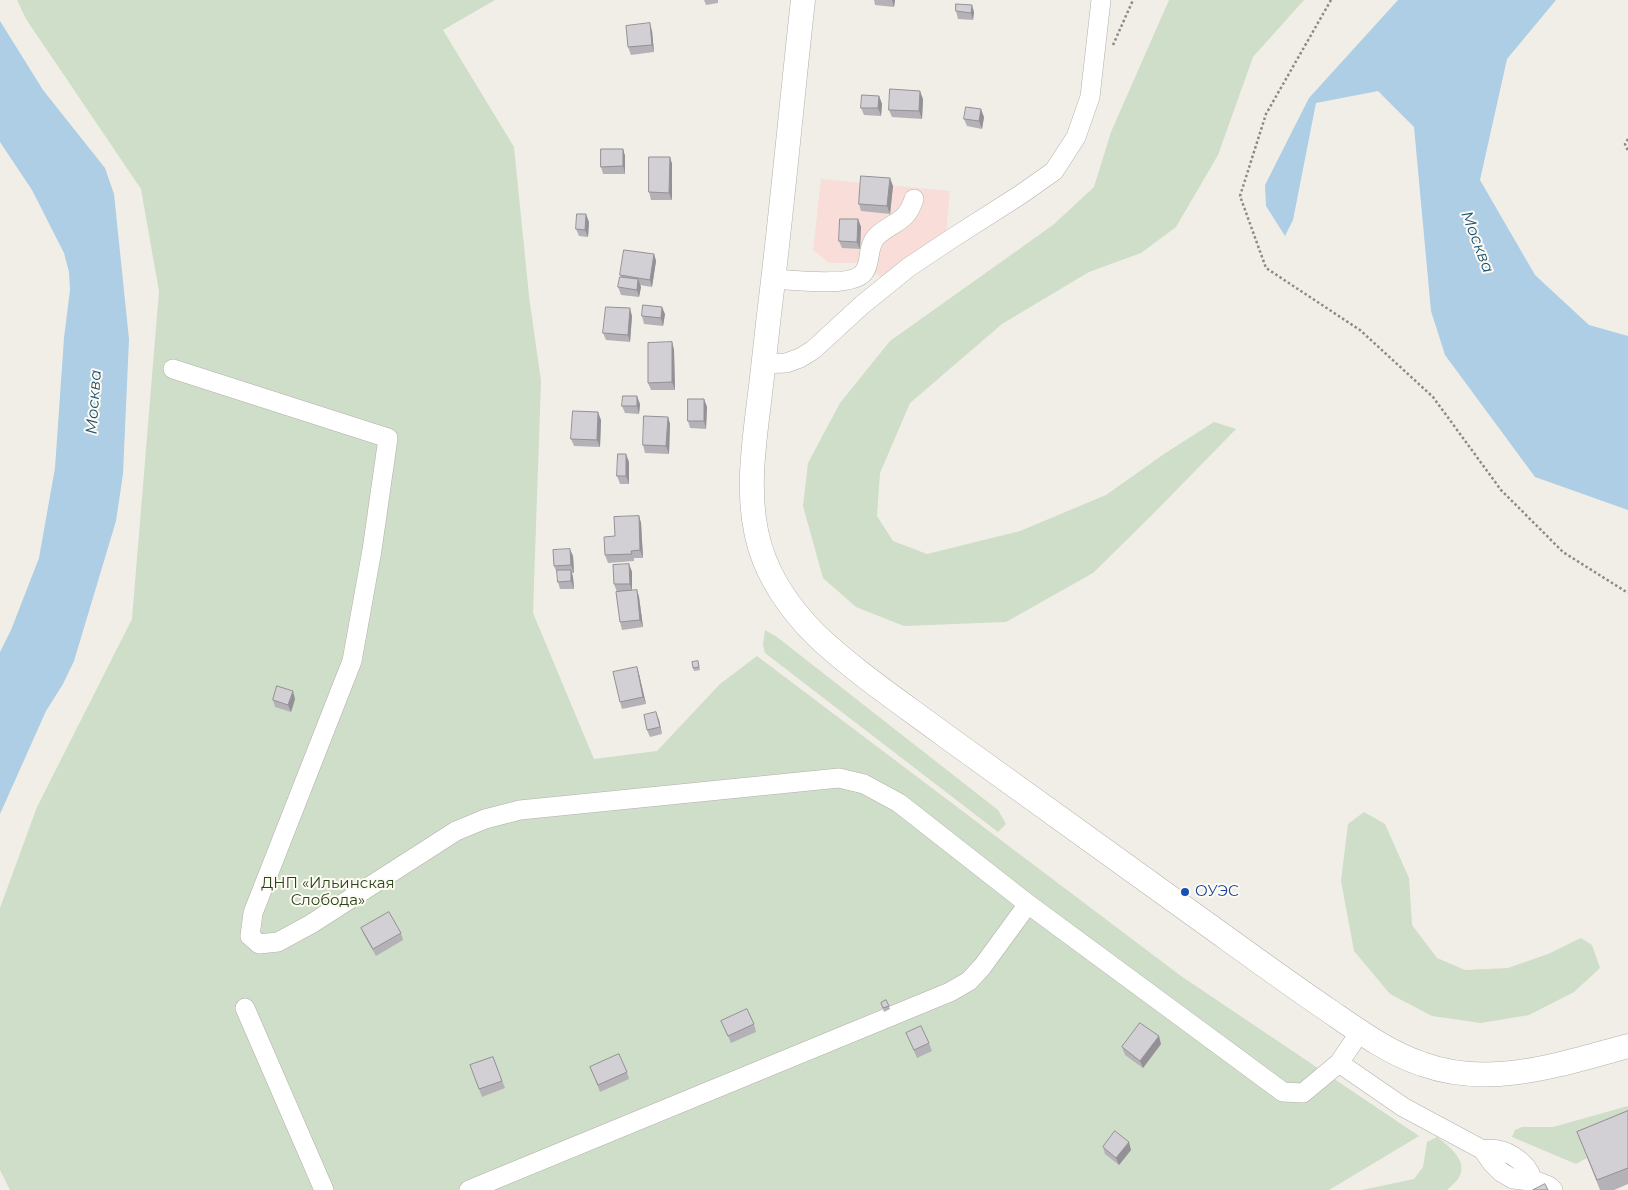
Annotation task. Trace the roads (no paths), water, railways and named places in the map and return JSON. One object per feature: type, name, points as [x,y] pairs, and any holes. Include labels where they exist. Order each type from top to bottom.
[{"type":"main road","points":[[803,0],[753,466],[752,502],[754,524],[762,555],[786,600],[806,625],[844,660],[950,739],[1292,986],[1360,1032],[1401,1056],[1423,1065],[1446,1071],[1479,1075],[1502,1074],[1542,1069],[1628,1046]]},
{"type":"street","points":[[763,364],[786,363],[800,358],[813,350],[871,298],[923,258],[1020,196],[1054,171],[1076,137],[1090,97],[1101,0]]},
{"type":"street","points":[[773,279],[812,282],[851,280],[858,277],[866,271],[870,247],[874,239],[904,217],[910,211],[914,199]]},
{"type":"street","points":[[858,277],[871,298]]},
{"type":"street","points":[[174,369],[388,438],[372,550],[352,661],[253,913],[250,936],[259,944],[278,942],[456,831],[485,819],[520,810],[839,778],[864,784],[899,803],[1028,904],[1283,1092],[1302,1093],[1339,1063],[1360,1032]]},
{"type":"street","points":[[469,1190],[950,992],[969,981],[982,967],[1028,904]]},
{"type":"street","points":[[245,1008],[324,1190]]},
{"type":"street","points":[[1339,1063],[1403,1107],[1483,1150],[1501,1172],[1513,1179],[1537,1185]]},
{"type":"water","name":"Москва","points":[[1398,0],[1556,0],[1507,59],[1480,180],[1535,275],[1589,325],[1628,336],[1628,510],[1535,477],[1445,355],[1431,311],[1414,127],[1378,91],[1316,103],[1293,220],[1285,236],[1266,206],[1265,185],[1309,98]]},
{"type":"water","name":"Москва","points":[[0,21],[43,90],[105,168],[114,194],[129,339],[123,474],[116,521],[74,661],[63,684],[46,711],[0,814],[0,652],[11,630],[39,558],[55,468],[64,338],[70,290],[69,272],[64,253],[32,190],[0,142]]},
{"type":"place","name":"ОУЭС","points":[[1185,892]]},
{"type":"park label","name":"ДНП «Ильинская Слобода»","points":[[328,892]]}]
